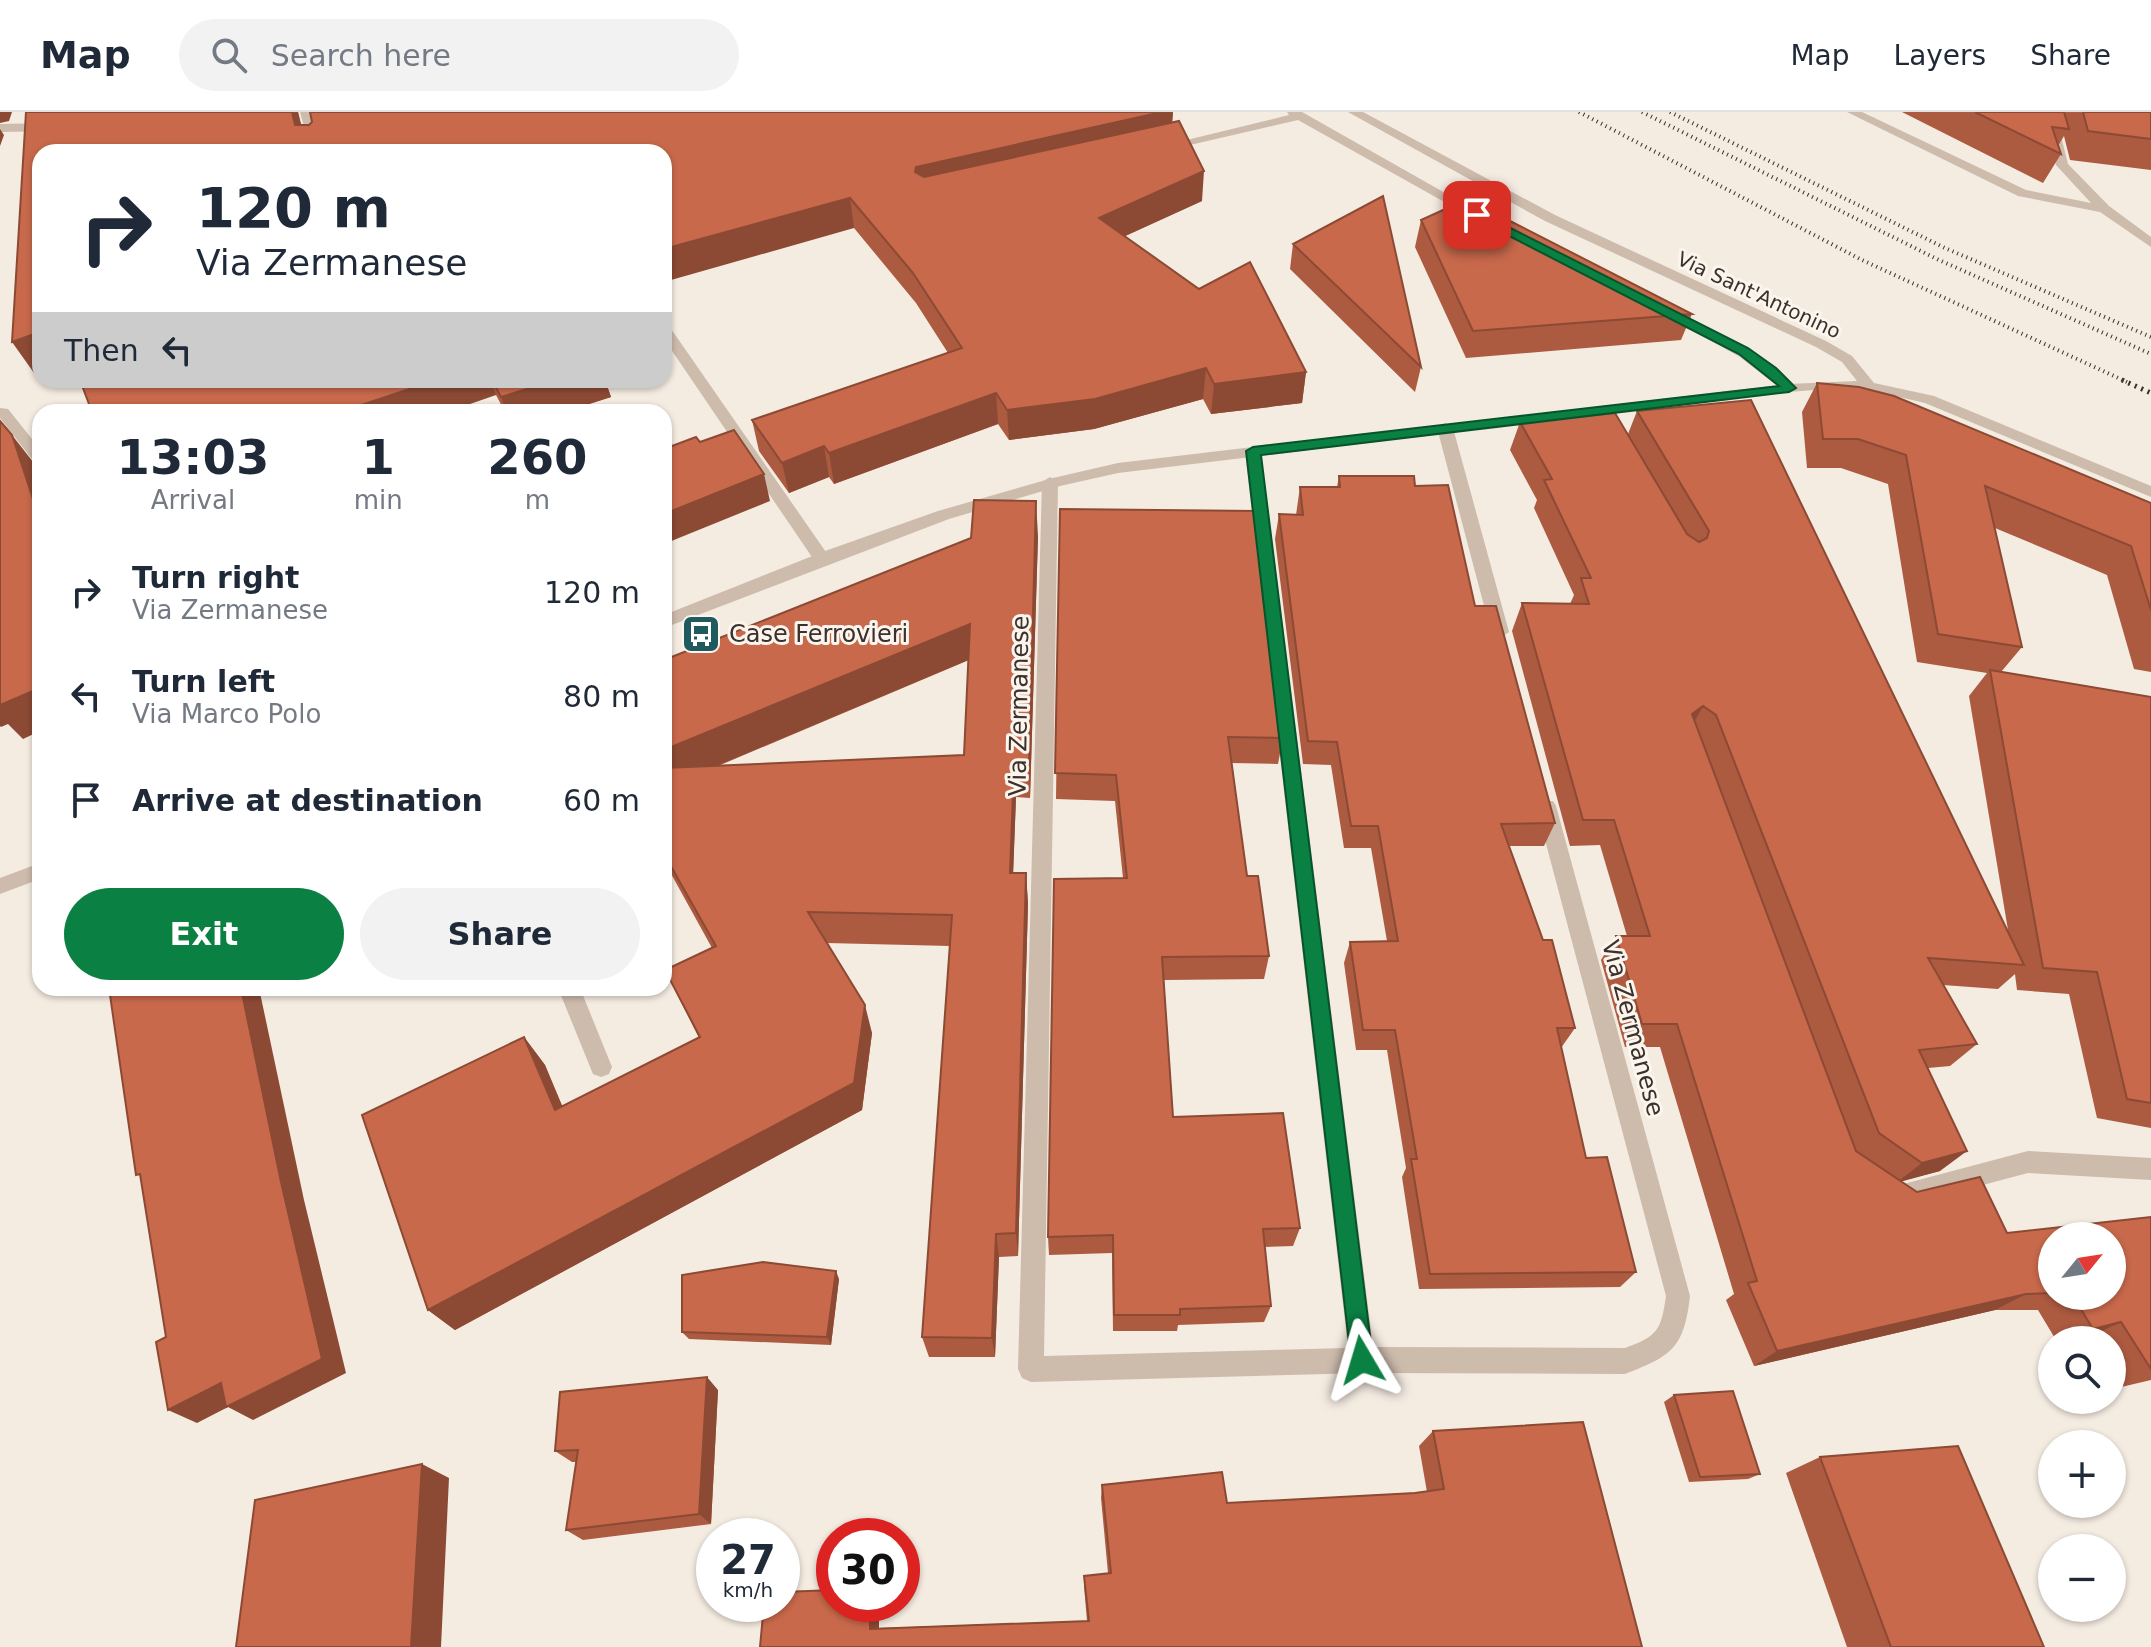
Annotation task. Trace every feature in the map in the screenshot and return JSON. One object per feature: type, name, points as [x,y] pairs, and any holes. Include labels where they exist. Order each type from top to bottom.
[{"type":"street","points":[[306,112],[315,144]]},
{"type":"street","name":"Via Sant'Antonino","points":[[1354,112],[1550,218],[1847,359],[1869,386]]},
{"type":"street","points":[[1853,112],[2022,193],[2104,209]]},
{"type":"street","points":[[2049,112],[2062,165],[2104,209],[2151,243]]},
{"type":"street","points":[[1144,151],[1296,114],[1489,221]]},
{"type":"street","points":[[0,128],[60,127]]},
{"type":"street","points":[[1656,305],[1743,351],[1771,370],[1789,388]]},
{"type":"street","points":[[672,341],[822,559]]},
{"type":"street","points":[[672,619],[938,514],[1050,482],[1118,468],[1789,388],[1839,384],[1869,386],[1929,399],[2151,492]]},
{"type":"street","points":[[0,413],[3,412],[32,450]]},
{"type":"street","points":[[1445,428],[1506,656]]},
{"type":"street","points":[[1253,451],[1362,1360]]},
{"type":"street","name":"Via Zermanese","points":[[1050,482],[1031,1369],[1362,1360],[1625,1361],[1659,1349],[1674,1330],[1678,1296],[1539,778]]},
{"type":"street","points":[[0,886],[32,874]]},
{"type":"street","points":[[572,996],[601,1067]]},
{"type":"street","points":[[1880,1189],[1892,1198],[2028,1162],[2151,1169]]},
{"type":"building","points":[[26,112],[292,112],[295,125],[309,125],[312,122],[310,112],[1162,112],[916,167],[915,172],[924,177],[1179,121],[1204,171],[1099,218],[1199,289],[1250,262],[1306,372],[1214,384],[1206,368],[1095,399],[1007,410],[996,393],[829,453],[824,446],[782,463],[752,420],[962,348],[913,273],[850,198],[672,247],[672,144],[32,144],[32,335],[12,342]]},
{"type":"building","points":[[1975,112],[2064,112],[2069,129],[2052,127],[2061,154]]},
{"type":"building","points":[[2083,112],[2151,112],[2151,139],[2088,131]]},
{"type":"building","points":[[1383,196],[1421,367],[1293,244]]},
{"type":"building","points":[[1467,199],[1692,314],[1473,331],[1421,220]]},
{"type":"building","points":[[1817,383],[1859,387],[1894,396],[2151,503],[2151,610],[2131,546],[1985,486],[2022,647],[1938,634],[1906,455],[1858,439],[1823,439]]},
{"type":"building","points":[[83,388],[413,388],[364,404],[89,404]]},
{"type":"building","points":[[496,388],[530,388],[501,397]]},
{"type":"building","points":[[1751,400],[2024,965],[1928,958],[1977,1044],[1919,1050],[1967,1151],[1922,1163],[1879,1133],[1716,715],[1703,706],[1692,714],[1856,1151],[1917,1192],[1980,1177],[2007,1233],[2038,1230],[2038,1294],[1777,1351],[1748,1283],[1757,1281],[1677,1024],[1642,1024],[1616,936],[1650,936],[1614,820],[1583,820],[1522,603],[1589,604],[1581,578],[1591,578],[1544,480],[1552,479],[1520,422],[1615,413],[1687,534],[1699,542],[1707,538],[1709,531],[1637,411]]},
{"type":"building","points":[[0,421],[12,435],[32,496],[32,691],[0,705]]},
{"type":"building","points":[[734,430],[764,474],[672,511],[672,446],[696,437],[700,442]]},
{"type":"building","points":[[1339,476],[1414,476],[1415,486],[1448,485],[1475,606],[1496,606],[1555,823],[1501,824],[1543,940],[1552,940],[1575,1028],[1557,1028],[1586,1158],[1607,1157],[1636,1272],[1430,1274],[1411,1159],[1417,1159],[1395,1030],[1363,1030],[1350,942],[1398,941],[1378,826],[1351,826],[1337,742],[1308,741],[1279,514],[1303,515],[1300,487],[1340,487]]},
{"type":"building","points":[[974,500],[1036,501],[1029,765],[1014,764],[1010,873],[1026,873],[1016,1233],[996,1234],[992,1338],[922,1337],[952,915],[808,912],[865,1005],[854,1083],[428,1310],[362,1115],[524,1037],[555,1110],[700,1037],[672,983],[672,967],[716,946],[672,868],[672,768],[964,755],[970,624],[672,747],[672,657],[971,538]]},
{"type":"building","points":[[1060,509],[1256,511],[1283,738],[1228,737],[1247,876],[1258,876],[1269,956],[1162,957],[1173,1117],[1283,1113],[1300,1228],[1263,1229],[1271,1306],[1180,1309],[1180,1315],[1114,1315],[1113,1235],[1048,1237],[1054,879],[1127,878],[1116,775],[1055,773]]},
{"type":"building","points":[[1990,670],[2151,697],[2151,1103],[2127,1099],[2097,972],[2043,968]]},
{"type":"building","points":[[110,996],[243,996],[322,1359],[226,1407],[221,1383],[168,1410],[156,1342],[166,1337],[140,1174],[136,1175]]},
{"type":"building","points":[[2151,1217],[2151,1369],[2121,1322],[2091,1326],[2081,1310],[2126,1310],[2126,1222],[2106,1222]]},
{"type":"building","points":[[763,1262],[836,1271],[827,1337],[682,1332],[682,1275]]},
{"type":"building","points":[[707,1377],[699,1514],[566,1530],[578,1450],[555,1451],[560,1392]]},
{"type":"building","points":[[1733,1391],[1760,1474],[1700,1477],[1674,1395]]},
{"type":"building","points":[[1583,1422],[1642,1647],[760,1647],[762,1622],[800,1622],[800,1591],[816,1591],[816,1622],[870,1622],[870,1629],[1089,1621],[1084,1576],[1111,1573],[1102,1485],[1222,1472],[1227,1503],[1444,1489],[1433,1431]]},
{"type":"building","points":[[1958,1446],[2044,1647],[1891,1647],[1820,1457]]},
{"type":"building","points":[[422,1464],[411,1647],[236,1647],[255,1500]]},
{"type":"railway","points":[[1579,112],[1862,260],[2127,382]]},
{"type":"railway","points":[[1642,112],[1939,260],[2151,354]]},
{"type":"railway","points":[[1670,112],[1945,248],[2151,337]]},
{"type":"railway","points":[[2122,380],[2151,393]]},
{"type":"place","name":"Case Ferrovieri","points":[[701,634]]},
{"type":"route","points":[[1362,1360],[1253,451],[1789,388],[1771,370],[1743,351],[1477,215]]}]
